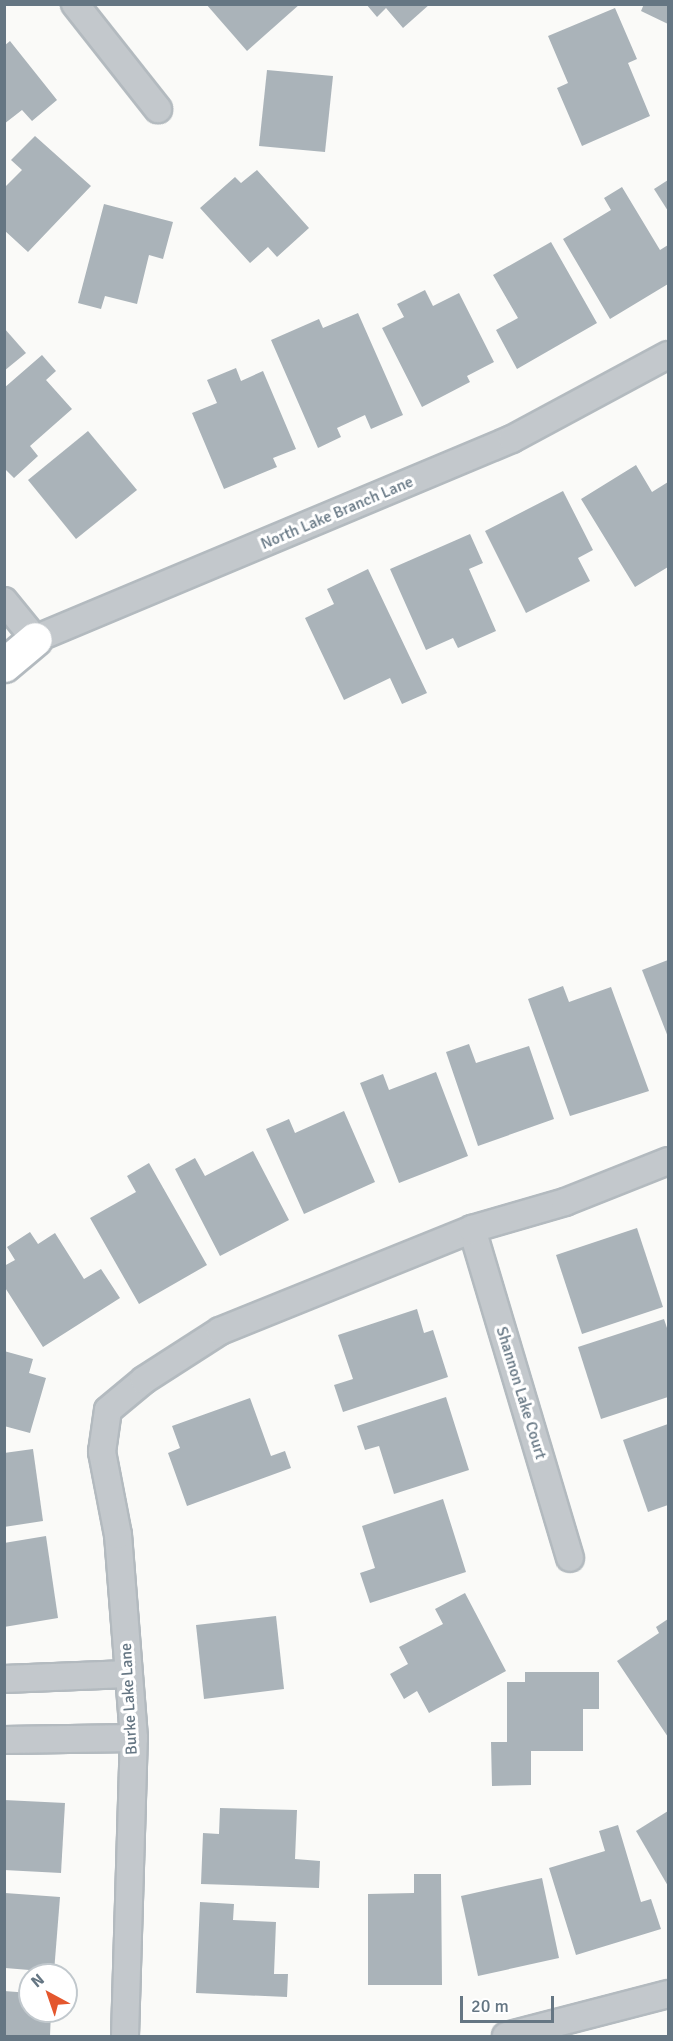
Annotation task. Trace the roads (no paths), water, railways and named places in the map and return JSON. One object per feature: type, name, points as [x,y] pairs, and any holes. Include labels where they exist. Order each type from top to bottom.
[{"type":"street","points":[[75,4],[159,109]]},
{"type":"street","name":"North Lake Branch Lane","points":[[4,665],[35,639],[512,439],[669,355]]},
{"type":"street","points":[[4,601],[35,639]]},
{"type":"street","name":"Burke Lake Lane","points":[[125,2037],[134,1738],[118,1535],[102,1452],[108,1410],[144,1380],[220,1331],[472,1228],[565,1202],[669,1161]]},
{"type":"street","name":"Shannon Lake Court","points":[[472,1228],[570,1558]]},
{"type":"street","points":[[4,1679],[128,1674]]},
{"type":"street","points":[[4,1740],[134,1738]]},
{"type":"street","points":[[506,2037],[669,1994]]}]
